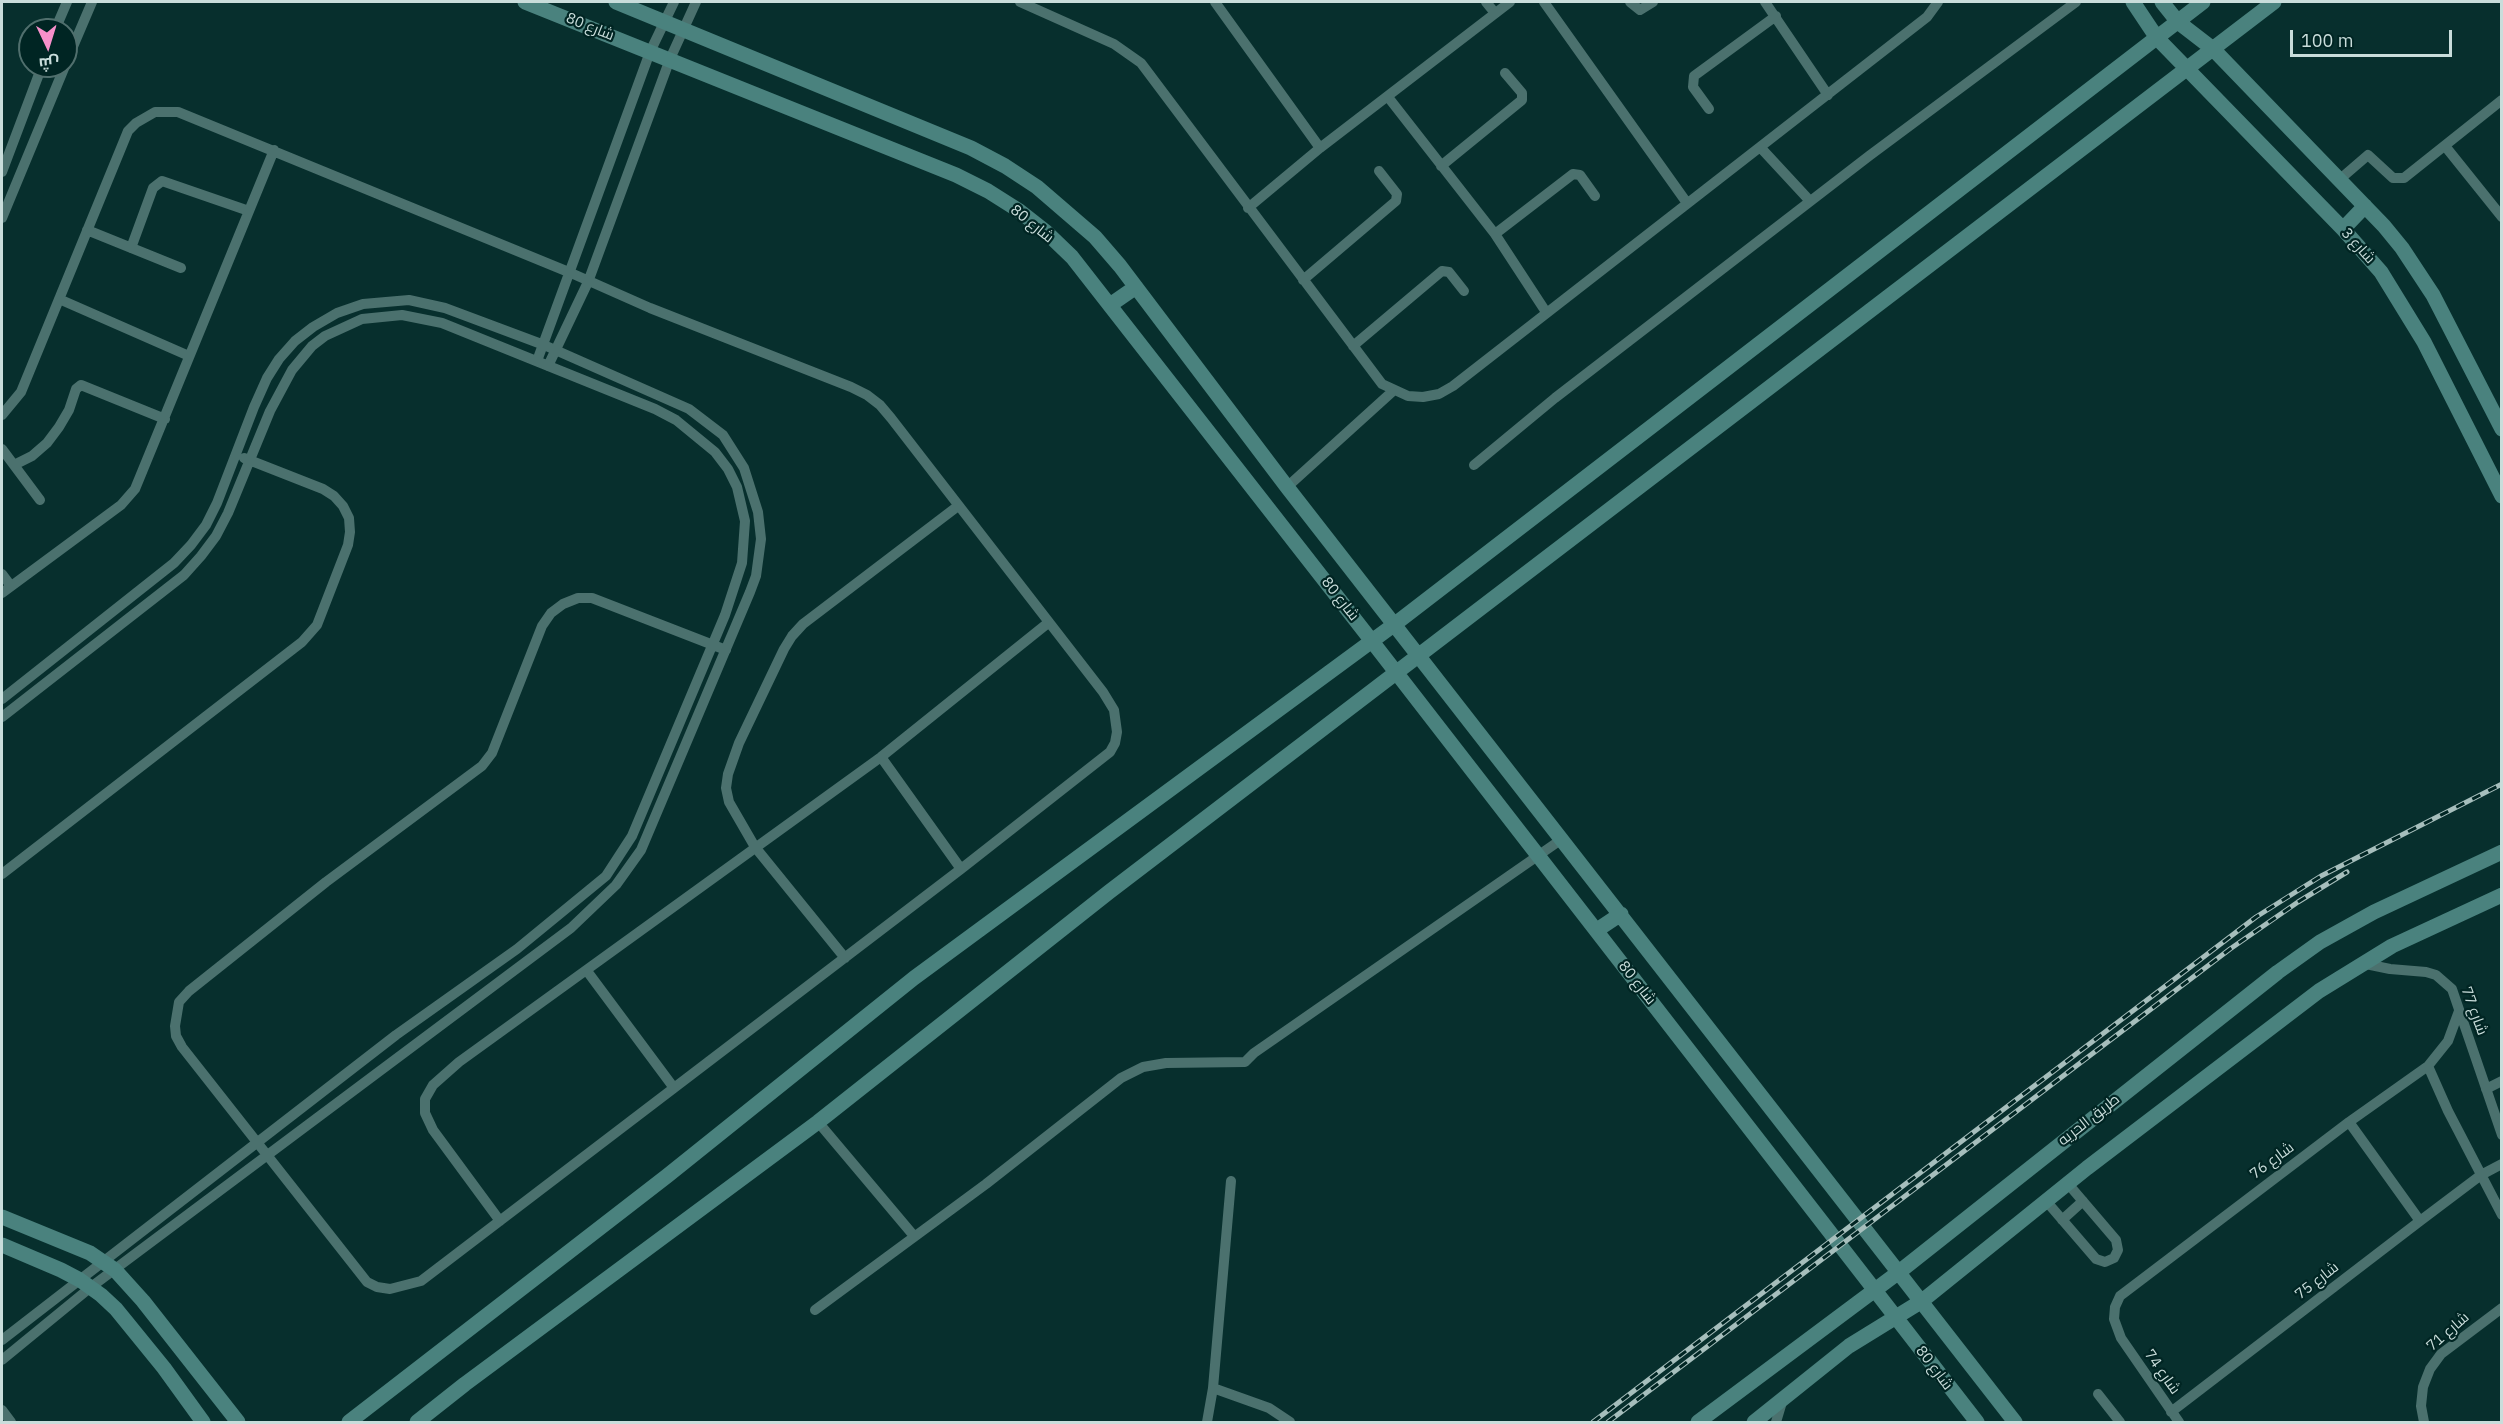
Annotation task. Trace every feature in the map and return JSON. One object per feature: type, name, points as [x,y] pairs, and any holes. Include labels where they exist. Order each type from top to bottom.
[{"type":"street","points":[[60,18],[67,2]]},
{"type":"street","points":[[78,35],[92,2]]},
{"type":"street","name":"شارع 80","points":[[525,2],[956,175],[988,191],[1046,232],[1072,257],[1977,1422]]},
{"type":"street","name":"شارع 80","points":[[616,2],[971,148],[1005,166],[1068,211],[1095,237],[2015,1422]]},
{"type":"street","points":[[542,363],[544,345],[650,52],[674,2]]},
{"type":"street","points":[[542,363],[555,350],[588,282],[670,59],[696,2]]},
{"type":"street","points":[[1020,2],[1114,44],[1141,63],[1382,384],[1393,391],[1415,397],[1439,394],[1453,386],[1927,17],[1938,2]]},
{"type":"street","points":[[1215,2],[1320,148]]},
{"type":"street","points":[[1486,2],[1495,13]]},
{"type":"street","points":[[1248,208],[1320,148],[1510,2]]},
{"type":"street","points":[[1544,2],[1687,203]]},
{"type":"street","points":[[1630,2],[1640,10],[1653,2]]},
{"type":"street","points":[[1764,2],[1776,16],[1828,95]]},
{"type":"street","name":"شارع 3","points":[[2133,2],[2157,38],[2362,249],[2397,295],[2424,342],[2502,496]]},
{"type":"street","points":[[2162,2],[2178,22],[2213,49],[2365,206],[2402,248],[2433,295],[2502,429]]},
{"type":"street","points":[[349,1422],[667,1176],[914,978],[1395,624],[2203,2]]},
{"type":"street","points":[[417,1422],[818,1122],[1109,892],[1398,674],[1820,347],[2274,2]]},
{"type":"street","points":[[1474,465],[1555,398],[2072,3]]},
{"type":"street","points":[[1709,109],[1693,87],[1694,76],[1776,16]]},
{"type":"street","points":[[1441,166],[1522,100],[1522,93],[1505,73]]},
{"type":"street","points":[[2,172],[37,78]]},
{"type":"street","points":[[2,218],[60,78]]},
{"type":"street","points":[[1388,97],[1495,234],[1546,312]]},
{"type":"street","points":[[2339,180],[2368,155],[2392,178],[2404,178],[2502,100]]},
{"type":"street","points":[[2,415],[21,392],[128,131],[145,116],[155,112],[178,112],[867,395],[891,418],[1103,692],[1114,710],[1117,732],[1110,752],[961,869],[421,1281],[390,1288],[377,1287],[367,1282],[267,1158],[182,1047],[176,1036],[176,1013],[179,1002],[189,991],[327,882],[482,766],[492,753],[542,626],[551,612],[563,604],[578,598],[592,598],[726,650]]},
{"type":"street","points":[[2445,146],[2502,217]]},
{"type":"street","points":[[1760,147],[1810,201]]},
{"type":"street","points":[[2,593],[129,498],[140,480],[274,150]]},
{"type":"street","points":[[1303,280],[1396,201],[1397,194],[1379,171]]},
{"type":"street","points":[[1495,234],[1573,174],[1580,176],[1595,196]]},
{"type":"street","points":[[131,248],[153,188],[162,181],[249,211]]},
{"type":"street","points":[[2343,229],[2365,206]]},
{"type":"street","points":[[87,230],[181,268]]},
{"type":"street","points":[[1353,346],[1442,271],[1449,272],[1464,291]]},
{"type":"street","points":[[1110,305],[1136,287]]},
{"type":"street","points":[[59,299],[189,356]]},
{"type":"street","points":[[2,1340],[85,1283],[115,1270],[267,1158],[414,1044],[571,928],[616,885],[641,850],[756,576],[761,539],[758,512],[751,487],[736,453],[723,435],[689,409],[544,345],[427,303],[390,299],[354,307],[337,313],[313,327],[295,341],[279,359],[267,378],[254,407],[217,503],[206,525],[191,545],[174,563],[3,695]]},
{"type":"street","points":[[2,717],[184,575],[216,536],[283,384],[301,357],[325,336],[362,320],[392,315],[422,317],[442,323],[655,409],[676,420],[716,452],[728,469],[741,502],[745,521],[742,563],[712,646],[632,836],[606,876],[541,930],[396,1035],[102,1260],[85,1283],[2,1360]]},
{"type":"street","points":[[14,465],[32,456],[47,443],[59,427],[79,386],[86,386],[165,419]]},
{"type":"street","points":[[1287,487],[1393,391]]},
{"type":"street","points":[[2,449],[40,500]]},
{"type":"street","points":[[2,874],[302,642],[317,625],[348,545],[349,518],[343,506],[334,496],[236,454]]},
{"type":"street","points":[[844,958],[755,847],[729,802],[726,788],[728,774],[739,743],[784,649],[803,624],[958,506]]},
{"type":"street","points":[[2,574],[11,586]]},
{"type":"street","points":[[500,1221],[433,1130],[425,1113],[425,1099],[433,1085],[459,1062],[881,757],[1048,623]]},
{"type":"street","points":[[881,757],[961,869]]},
{"type":"street","points":[[815,1310],[986,1184],[1121,1078],[1143,1067],[1166,1063],[1245,1062],[1254,1053],[1562,839]]},
{"type":"street","name":"طريق الحريه","points":[[1698,1422],[1899,1272],[2233,1005],[2312,948],[2374,912],[2502,852]]},
{"type":"street","points":[[1754,1422],[1782,1402],[1849,1346],[1922,1301],[2087,1168],[2292,1011],[2361,963],[2392,946],[2502,895]]},
{"type":"street","points":[[1597,930],[1621,914]]},
{"type":"street","name":"شارع 77","points":[[2361,963],[2436,975],[2452,989],[2502,1135]]},
{"type":"street","points":[[587,971],[674,1088]]},
{"type":"street","name":"شارع 76","points":[[2121,1338],[2114,1319],[2115,1307],[2120,1296],[2129,1287],[2349,1122],[2428,1066],[2448,1041],[2459,1011]]},
{"type":"street","points":[[2428,1066],[2502,1215]]},
{"type":"street","points":[[2486,1089],[2502,1081]]},
{"type":"street","points":[[818,1122],[914,1236]]},
{"type":"street","points":[[2349,1122],[2420,1221]]},
{"type":"street","name":"شارع 75","points":[[2175,1419],[2420,1221],[2481,1175],[2502,1164]]},
{"type":"street","points":[[1207,1422],[1213,1388],[1231,1181]]},
{"type":"street","points":[[2047,1202],[2096,1259],[2105,1262],[2114,1258],[2118,1250],[2116,1240],[2068,1185]]},
{"type":"street","points":[[2062,1220],[2083,1201]]},
{"type":"street","points":[[2,1217],[102,1260],[115,1270],[143,1301],[238,1422]]},
{"type":"street","points":[[2,1245],[85,1283],[116,1309],[164,1368],[203,1422]]},
{"type":"street","name":"شارع 71","points":[[2424,1422],[2421,1407],[2423,1387],[2430,1369],[2441,1354],[2502,1308]]},
{"type":"street","name":"شارع 74","points":[[2121,1338],[2175,1419]]},
{"type":"street","points":[[1213,1388],[1269,1408],[1290,1422]]},
{"type":"street","points":[[2098,1394],[2120,1422]]},
{"type":"street","points":[[1776,1422],[1782,1402]]},
{"type":"street","points":[[2,1410],[11,1422]]},
{"type":"railway","points":[[1593,1422],[2256,917],[2321,876],[2502,784]]},
{"type":"railway","points":[[1608,1422],[2230,949],[2298,902],[2347,872]]}]
